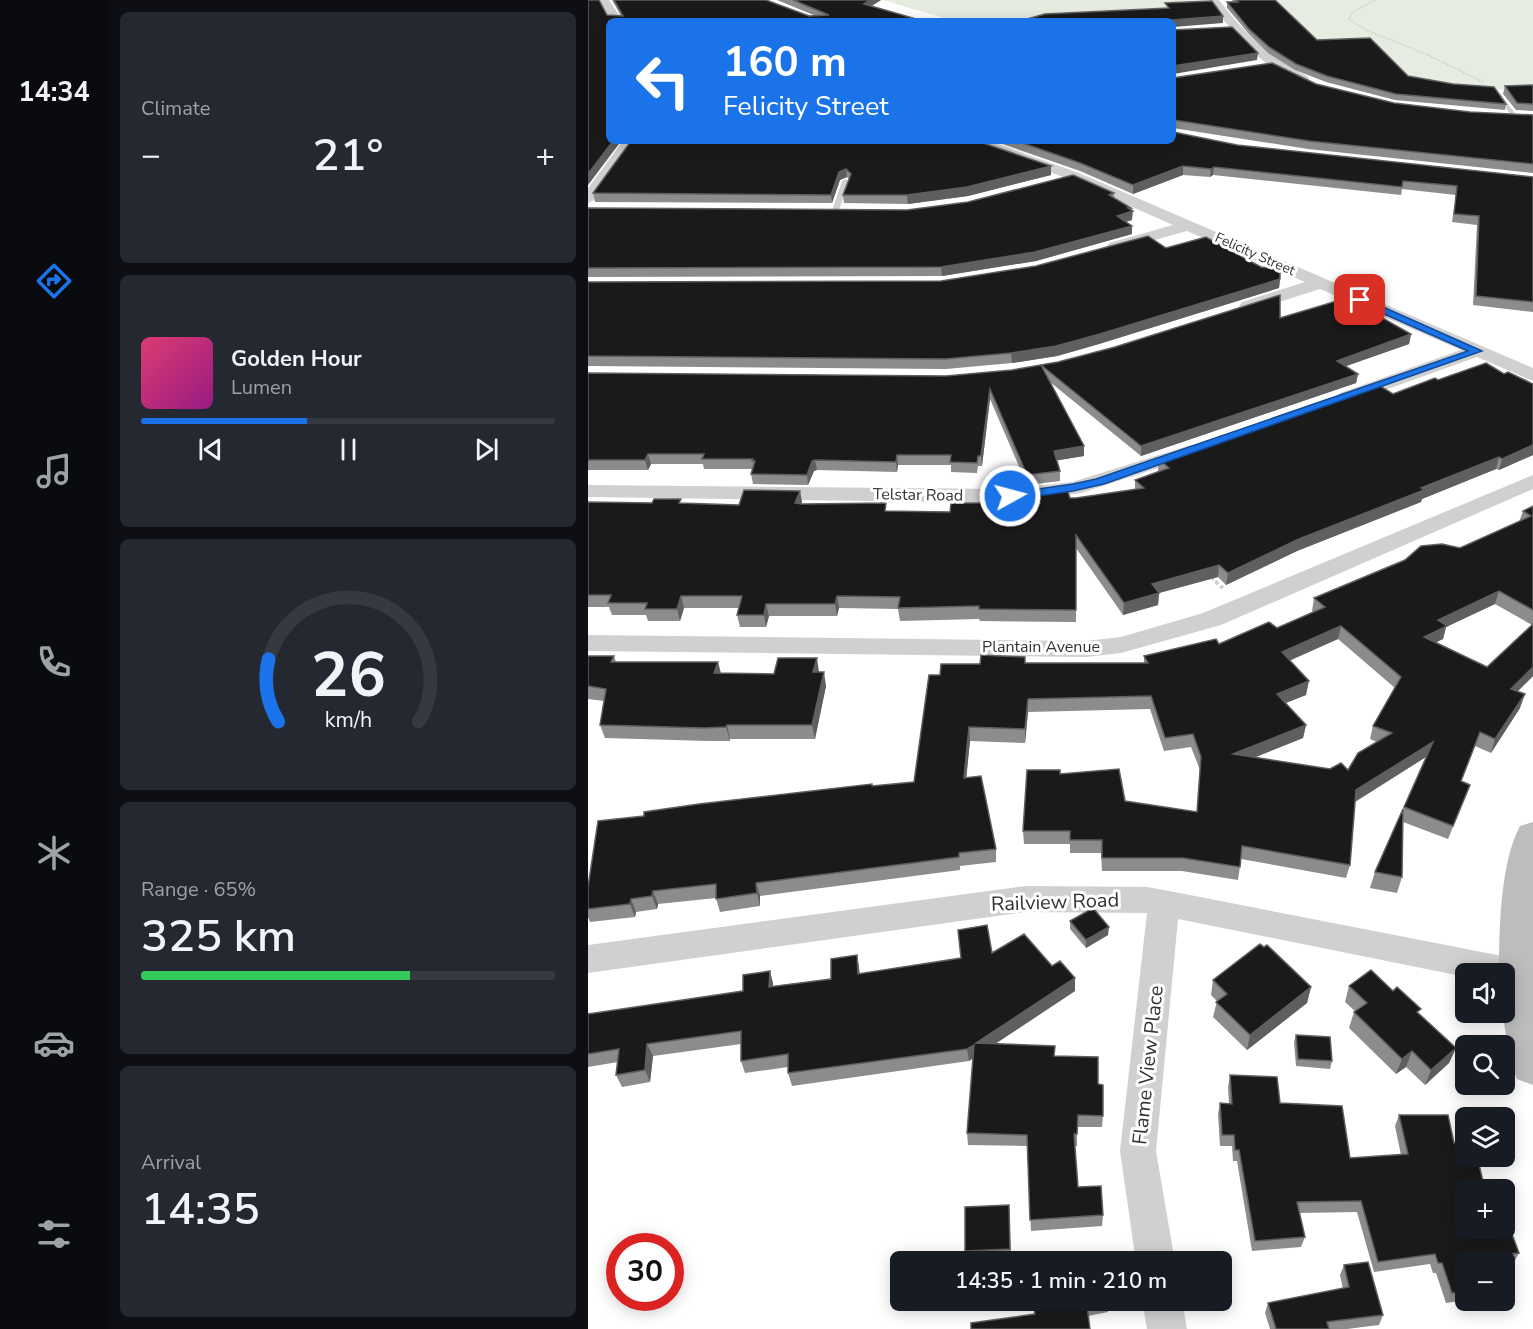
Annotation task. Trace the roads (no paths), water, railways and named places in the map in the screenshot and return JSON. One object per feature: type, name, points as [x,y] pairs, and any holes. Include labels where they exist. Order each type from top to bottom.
[{"type":"street","points":[[603,0],[615,18]]},
{"type":"street","points":[[1213,0],[1230,29],[1259,53],[1274,64],[1319,85]]},
{"type":"street","points":[[1256,67],[1274,64]]},
{"type":"street","points":[[1497,116],[1530,117]]},
{"type":"street","points":[[588,198],[628,144]]},
{"type":"street","name":"Felicity Street","points":[[983,144],[1074,176],[1533,375]]},
{"type":"street","points":[[588,166],[610,166]]},
{"type":"street","points":[[1047,184],[1074,176]]},
{"type":"street","points":[[1098,251],[1189,225]]},
{"type":"street","points":[[1231,311],[1321,283]]},
{"type":"street","points":[[1333,401],[1477,351]]},
{"type":"street","name":"Telstar Road","points":[[588,491],[1010,496],[1073,488],[1211,444]]},
{"type":"street","name":"Plantain Avenue","points":[[588,644],[1086,649],[1121,645],[1212,619],[1533,481]]},
{"type":"street","points":[[1533,837],[1523,881],[1518,973],[1526,1036],[1533,1064]]},
{"type":"street","name":"Railview Road","points":[[588,959],[1026,899],[1148,900],[1518,973]]},
{"type":"street","name":"Flame View Place","points":[[1154,1251],[1138,1151],[1164,903]]},
{"type":"street","points":[[1164,1311],[1167,1329]]},
{"type":"lane","points":[[1496,90],[1515,117]]},
{"type":"lane","points":[[834,212],[846,181]]}]
